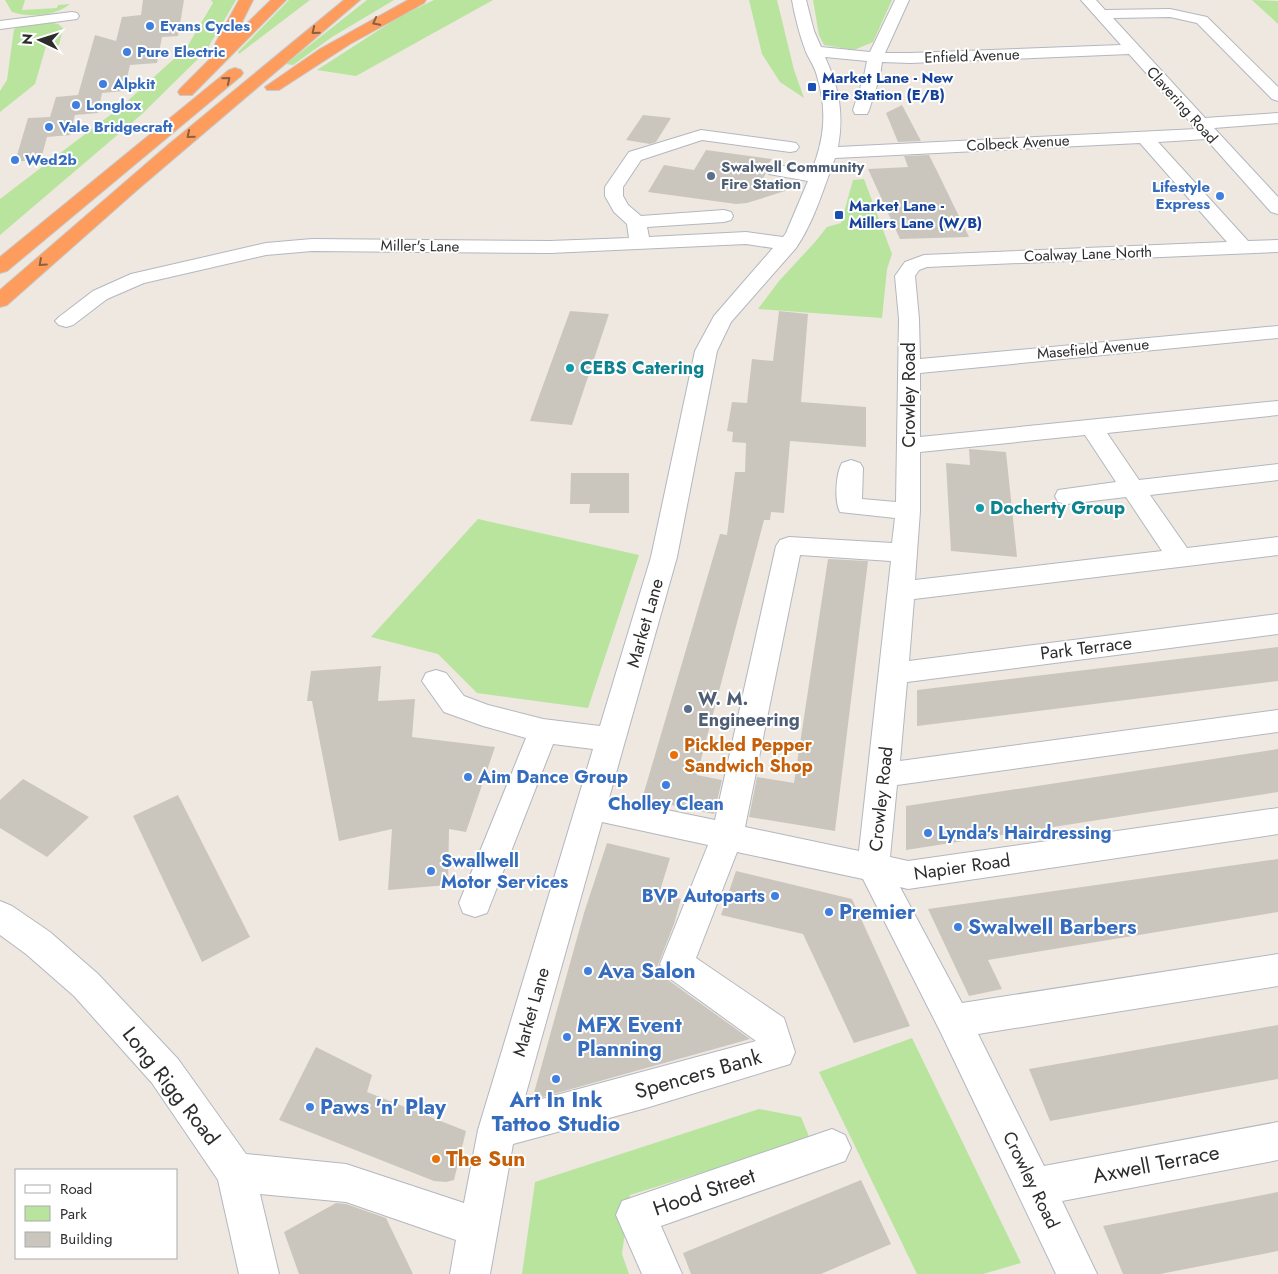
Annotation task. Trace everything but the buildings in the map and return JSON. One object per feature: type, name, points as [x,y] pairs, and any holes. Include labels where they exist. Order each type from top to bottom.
[{"type":"highway","points":[[191,88],[228,36],[246,0]]},
{"type":"highway","points":[[67,211],[100,171],[191,88],[279,0]]},
{"type":"highway","points":[[0,301],[79,230],[265,71],[353,0]]},
{"type":"highway","points":[[79,230],[167,172],[262,94],[316,56],[420,0]]},
{"type":"highway","points":[[0,267],[246,64]]},
{"type":"street","name":"Market Lane","points":[[470,1274],[497,1130],[664,557],[706,351],[721,320],[795,235],[824,165],[833,128],[833,108],[825,75],[806,31],[799,0]]},
{"type":"street","points":[[861,110],[872,76],[875,57],[902,0]]},
{"type":"street","name":"Clavering Road","points":[[1088,0],[1204,129],[1276,205]]},
{"type":"street","points":[[1100,14],[1170,13],[1202,20],[1278,96]]},
{"type":"street","points":[[0,25],[72,16]]},
{"type":"street","name":"Enfield Avenue","points":[[814,51],[875,57],[910,58],[1131,49]]},
{"type":"street","name":"Colbeck Avenue","points":[[775,170],[1144,137],[1278,118]]},
{"type":"street","points":[[640,242],[636,222],[621,208],[614,196],[614,187],[635,156],[701,136],[790,147]]},
{"type":"street","points":[[1144,137],[1243,248]]},
{"type":"street","points":[[636,222],[724,216]]},
{"type":"street","name":"Miller's Lane","points":[[66,321],[100,295],[138,278],[266,249],[312,245],[550,248],[746,238],[789,244]]},
{"type":"street","name":"Coalway Lane North","points":[[904,276],[912,266],[924,261],[1278,246]]},
{"type":"street","name":"Crowley Road","points":[[904,276],[909,319],[908,511],[894,673],[873,867],[954,1021],[1077,1274]]},
{"type":"street","name":"Masefield Avenue","points":[[908,367],[1278,332]]},
{"type":"street","points":[[909,446],[1278,408]]},
{"type":"street","points":[[1092,427],[1180,558]]},
{"type":"street","points":[[851,468],[849,506],[908,511]]},
{"type":"street","points":[[1067,496],[1278,472]]},
{"type":"street","points":[[728,835],[789,546],[905,553]]},
{"type":"street","points":[[902,591],[1278,546]]},
{"type":"street","name":"Park Terrace","points":[[894,673],[1278,624]]},
{"type":"street","points":[[436,681],[454,704],[483,715],[543,731],[611,739]]},
{"type":"street","points":[[884,774],[1278,721]]},
{"type":"street","points":[[475,903],[543,731]]},
{"type":"street","name":"Napier Road","points":[[591,807],[908,875],[1278,820]]},
{"type":"street","name":"Spencers Bank","points":[[497,1130],[777,1052],[771,1030],[677,964],[728,835]]},
{"type":"street","name":"Long Rigg Road","points":[[0,916],[38,943],[86,985],[165,1071],[236,1172],[259,1274]]},
{"type":"street","points":[[954,1021],[1278,970]]},
{"type":"street","name":"Axwell Terrace","points":[[1034,1187],[1278,1141]]},
{"type":"street","name":"Hood Street","points":[[662,1274],[636,1215],[832,1148]]},
{"type":"street","points":[[236,1172],[346,1183],[478,1228]]},
{"type":"green space","points":[[5,0],[25,0],[22,10],[57,8],[58,5],[70,4],[50,13],[27,15],[12,12]]},
{"type":"green space","points":[[211,0],[236,0],[206,51],[142,114],[0,235],[0,199],[122,106],[187,47],[213,3]]},
{"type":"green space","points":[[289,0],[310,0],[239,54],[238,52]]},
{"type":"green space","points":[[367,0],[394,0],[332,37],[293,65],[286,64]]},
{"type":"green space","points":[[434,0],[493,0],[356,76],[317,70],[399,17]]},
{"type":"green space","points":[[749,0],[777,0],[794,70],[804,98],[780,82],[762,54]]},
{"type":"green space","points":[[813,0],[892,0],[873,42],[854,50],[824,45],[819,35]]},
{"type":"green space","points":[[1252,0],[1278,1],[1278,24]]},
{"type":"green space","points":[[48,22],[58,24],[63,28],[59,45],[46,46],[35,84],[0,112],[0,91],[7,80],[14,29],[21,26]]},
{"type":"green space","points":[[864,179],[892,254],[887,269],[882,318],[758,309],[779,281],[827,227],[841,223],[853,180]]},
{"type":"green space","points":[[478,519],[639,555],[588,708],[477,693],[438,654],[371,637]]},
{"type":"green space","points":[[912,1038],[1021,1263],[983,1274],[917,1274],[819,1072]]},
{"type":"green space","points":[[759,1109],[801,1117],[810,1139],[630,1195],[622,1254],[629,1274],[522,1274],[535,1182]]},
{"type":"place","name":"Evans Cycles","points":[[150,26]]},
{"type":"place","name":"Pure Electric","points":[[127,52]]},
{"type":"place","name":"Alpkit","points":[[103,84]]},
{"type":"place","name":"Market Lane - New Fire Station (E/B)","points":[[812,87]]},
{"type":"place","name":"Longlox","points":[[76,105]]},
{"type":"place","name":"Vale Bridgecraft","points":[[49,127]]},
{"type":"place","name":"Wed2b","points":[[15,160]]},
{"type":"place","name":"Swalwell Community Fire Station","points":[[711,176]]},
{"type":"place","name":"Lifestyle Express","points":[[1220,196]]},
{"type":"place","name":"Market Lane - Millers Lane (W/B)","points":[[839,215]]},
{"type":"place","name":"CEBS Catering","points":[[570,368]]},
{"type":"place","name":"Docherty Group","points":[[980,508]]},
{"type":"place","name":"W. M. Engineering","points":[[688,709]]},
{"type":"place","name":"Pickled Pepper Sandwich Shop","points":[[674,755]]},
{"type":"place","name":"Aim Dance Group","points":[[468,777]]},
{"type":"place","name":"Cholley Clean","points":[[666,785]]},
{"type":"place","name":"Lynda's Hairdressing","points":[[928,833]]},
{"type":"place","name":"Swallwell Motor Services","points":[[431,871]]},
{"type":"place","name":"BVP Autoparts","points":[[775,896]]},
{"type":"place","name":"Premier","points":[[829,912]]},
{"type":"place","name":"Swalwell Barbers","points":[[958,927]]},
{"type":"place","name":"Ava Salon","points":[[588,971]]},
{"type":"place","name":"MFX Event Planning","points":[[567,1037]]},
{"type":"place","name":"Art In Ink Tattoo Studio","points":[[556,1079]]},
{"type":"place","name":"Paws 'n' Play","points":[[310,1107]]},
{"type":"place","name":"The Sun","points":[[436,1159]]}]
